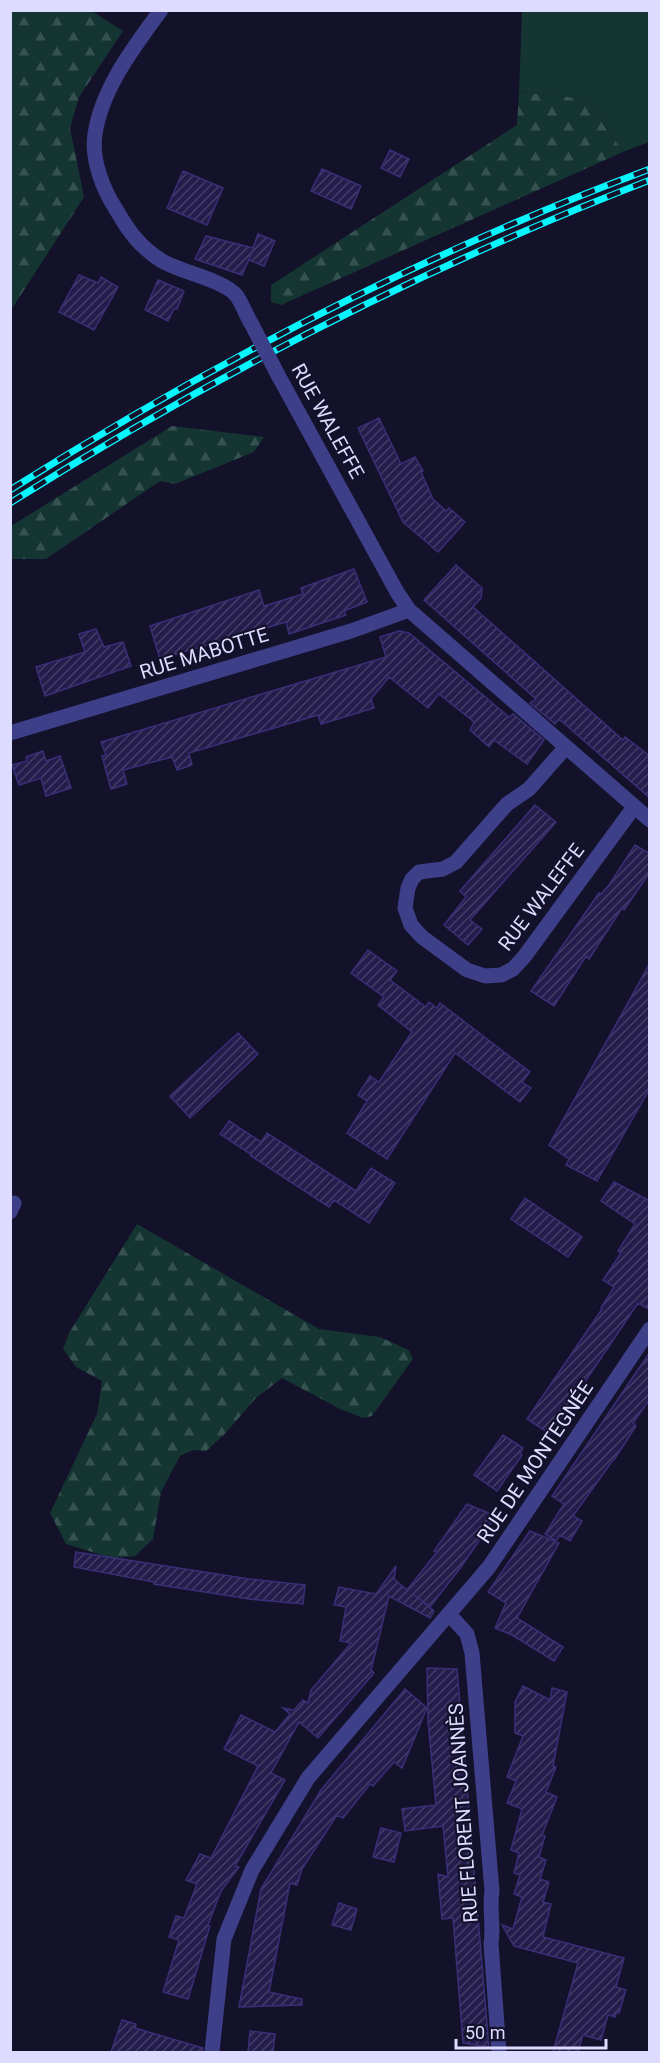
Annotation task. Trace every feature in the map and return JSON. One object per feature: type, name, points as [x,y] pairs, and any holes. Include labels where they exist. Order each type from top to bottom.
[{"type":"street","name":"RUE WALEFFE","points":[[161,10],[118,74],[101,108],[94,136],[97,166],[109,199],[135,240],[163,262],[218,284],[235,294],[409,610],[650,820]]},
{"type":"street","name":"RUE MABOTTE","points":[[10,734],[351,631],[409,610]]},
{"type":"street","name":"RUE WALEFFE","points":[[566,747],[529,789],[507,804],[456,862],[443,869],[419,872],[412,879],[405,908],[411,925],[422,937],[476,974],[494,976],[508,973],[519,965],[634,807]]},
{"type":"street","name":"RUE DE MONTEGNÉE","points":[[212,2052],[224,1938],[252,1870],[308,1778],[495,1558],[650,1329]]},
{"type":"street","name":"RUE FLORENT JOANNÈS","points":[[449,1614],[467,1634],[472,1653],[492,1891],[491,1944],[499,2052]]},
{"type":"green space","points":[[11,10],[92,11],[123,31],[79,97],[70,128],[84,197],[11,310]]},
{"type":"green space","points":[[522,11],[649,11],[649,142],[623,152],[587,99],[519,92]]},
{"type":"green space","points":[[519,92],[587,99],[623,152],[281,305],[271,302],[271,285],[517,125]]},
{"type":"green space","points":[[172,426],[264,437],[254,452],[175,484],[160,481],[46,559],[11,559],[11,526]]},
{"type":"green space","points":[[137,1224],[319,1329],[380,1337],[409,1350],[413,1359],[372,1416],[363,1418],[340,1409],[282,1378],[256,1398],[223,1436],[206,1451],[193,1450],[180,1456],[161,1492],[153,1539],[135,1556],[114,1558],[66,1544],[50,1513],[97,1414],[102,1381],[76,1367],[63,1349],[69,1333]]},
{"type":"building","points":[[390,150],[409,159],[400,177],[381,168]]},
{"type":"building","points":[[322,169],[361,186],[351,209],[311,191]]},
{"type":"building","points":[[183,171],[223,188],[207,225],[167,208]]},
{"type":"building","points":[[258,234],[275,241],[264,266],[249,260],[251,255],[242,275],[195,259],[206,236],[253,248]]},
{"type":"building","points":[[79,275],[98,283],[101,277],[118,287],[94,330],[59,312]]},
{"type":"building","points":[[158,280],[184,291],[177,309],[174,309],[168,321],[145,310]]},
{"type":"building","points":[[379,418],[401,464],[415,457],[423,471],[421,472],[433,499],[446,511],[449,508],[465,522],[438,552],[403,522],[358,428]]},
{"type":"building","points":[[456,565],[482,588],[481,598],[473,607],[623,740],[625,737],[650,756],[650,798],[559,719],[555,724],[530,703],[536,699],[424,600]]},
{"type":"building","points":[[354,569],[367,602],[344,611],[346,615],[289,634],[286,622],[160,659],[150,626],[259,590],[264,606],[303,594],[301,588]]},
{"type":"building","points":[[96,629],[104,647],[123,642],[131,666],[45,696],[36,667],[85,652],[79,634]]},
{"type":"building","points":[[399,631],[409,633],[509,717],[513,714],[544,740],[527,764],[494,740],[489,747],[470,730],[474,722],[439,694],[428,708],[389,677],[371,699],[374,708],[321,724],[318,715],[189,753],[192,765],[177,770],[172,757],[123,770],[127,784],[111,789],[102,756],[106,755],[101,742],[386,657],[380,637]]},
{"type":"building","points":[[43,751],[46,761],[60,756],[71,788],[46,796],[41,778],[19,785],[12,765],[27,761],[26,757]]},
{"type":"building","points":[[535,805],[556,822],[470,920],[482,929],[468,945],[444,925],[466,897],[460,891]]},
{"type":"building","points":[[635,845],[650,854],[650,872],[624,910],[622,908],[589,959],[586,956],[554,1006],[531,991],[599,893],[601,894],[609,885]]},
{"type":"building","points":[[368,950],[397,971],[390,980],[426,1007],[429,1002],[437,1008],[440,1003],[530,1072],[522,1082],[531,1088],[520,1102],[455,1053],[387,1159],[347,1133],[367,1101],[358,1095],[370,1076],[379,1082],[412,1032],[378,1005],[384,997],[351,973]]},
{"type":"building","points":[[650,963],[650,1088],[597,1181],[566,1165],[569,1159],[549,1145]]},
{"type":"building","points":[[238,1033],[258,1054],[190,1118],[170,1096]]},
{"type":"building","points":[[229,1121],[261,1142],[267,1133],[356,1191],[371,1168],[395,1183],[369,1223],[334,1200],[329,1207],[220,1134]]},
{"type":"building","points":[[614,1182],[650,1201],[650,1310],[638,1303],[550,1434],[527,1419],[602,1309],[614,1287],[603,1280],[621,1253],[618,1251],[635,1224],[601,1201]]},
{"type":"building","points":[[525,1198],[582,1237],[568,1257],[511,1219]]},
{"type":"building","points":[[650,1352],[650,1399],[633,1423],[636,1426],[614,1460],[573,1516],[582,1521],[570,1541],[560,1535],[556,1541],[545,1534],[564,1504],[552,1496]]},
{"type":"building","points":[[503,1435],[523,1448],[520,1453],[522,1455],[497,1491],[474,1475]]},
{"type":"building","points":[[467,1504],[496,1516],[430,1607],[413,1594],[434,1611],[430,1618],[389,1596],[371,1670],[374,1673],[318,1738],[299,1722],[271,1773],[285,1780],[235,1866],[239,1867],[221,1891],[208,1925],[210,1926],[188,1999],[163,1992],[179,1940],[169,1937],[176,1916],[184,1918],[197,1884],[186,1880],[200,1854],[211,1858],[258,1766],[224,1749],[241,1715],[275,1732],[290,1714],[283,1708],[294,1710],[303,1700],[308,1703],[311,1690],[351,1643],[340,1641],[346,1607],[334,1605],[339,1587],[376,1594],[396,1566],[394,1579],[407,1590],[437,1552],[434,1551]]},
{"type":"building","points":[[530,1531],[559,1543],[517,1618],[563,1647],[554,1661],[512,1635],[495,1628],[506,1603],[488,1592]]},
{"type":"building","points":[[76,1552],[249,1579],[305,1585],[303,1604],[249,1599],[154,1584],[154,1582],[74,1567]]},
{"type":"building","points":[[427,1668],[457,1669],[489,2047],[463,2043],[453,1918],[442,1919],[438,1874],[448,1877],[443,1826],[405,1831],[402,1809],[436,1805],[428,1721]]},
{"type":"building","points":[[523,1686],[550,1700],[552,1688],[567,1692],[553,1766],[556,1767],[546,1792],[557,1797],[542,1835],[545,1836],[539,1857],[546,1860],[540,1879],[549,1882],[543,1902],[551,1904],[543,1937],[624,1958],[616,1987],[626,1990],[619,2013],[616,2013],[615,2017],[608,2015],[601,2040],[583,2035],[578,2052],[553,2052],[578,1963],[514,1946],[502,1925],[513,1929],[522,1897],[514,1894],[520,1875],[514,1873],[519,1853],[511,1850],[522,1809],[507,1803],[516,1781],[507,1777],[523,1736],[515,1733],[515,1702]]},
{"type":"building","points":[[405,1689],[427,1708],[402,1768],[394,1762],[373,1786],[370,1784],[343,1818],[337,1815],[302,1869],[297,1885],[290,1883],[269,1992],[302,1999],[302,2005],[239,2007],[261,1889],[321,1790]]},
{"type":"building","points":[[381,1828],[401,1833],[394,1862],[373,1857]]},
{"type":"building","points":[[339,1903],[357,1909],[351,1930],[332,1925]]},
{"type":"building","points":[[122,2020],[136,2024],[135,2028],[203,2048],[202,2052],[111,2052]]},
{"type":"building","points":[[250,2031],[275,2034],[273,2052],[248,2052]]},
{"type":"railway","points":[[10,490],[164,398],[322,313],[484,236],[650,169]]},
{"type":"railway","points":[[10,503],[164,411],[322,326],[484,249],[650,180]]}]
